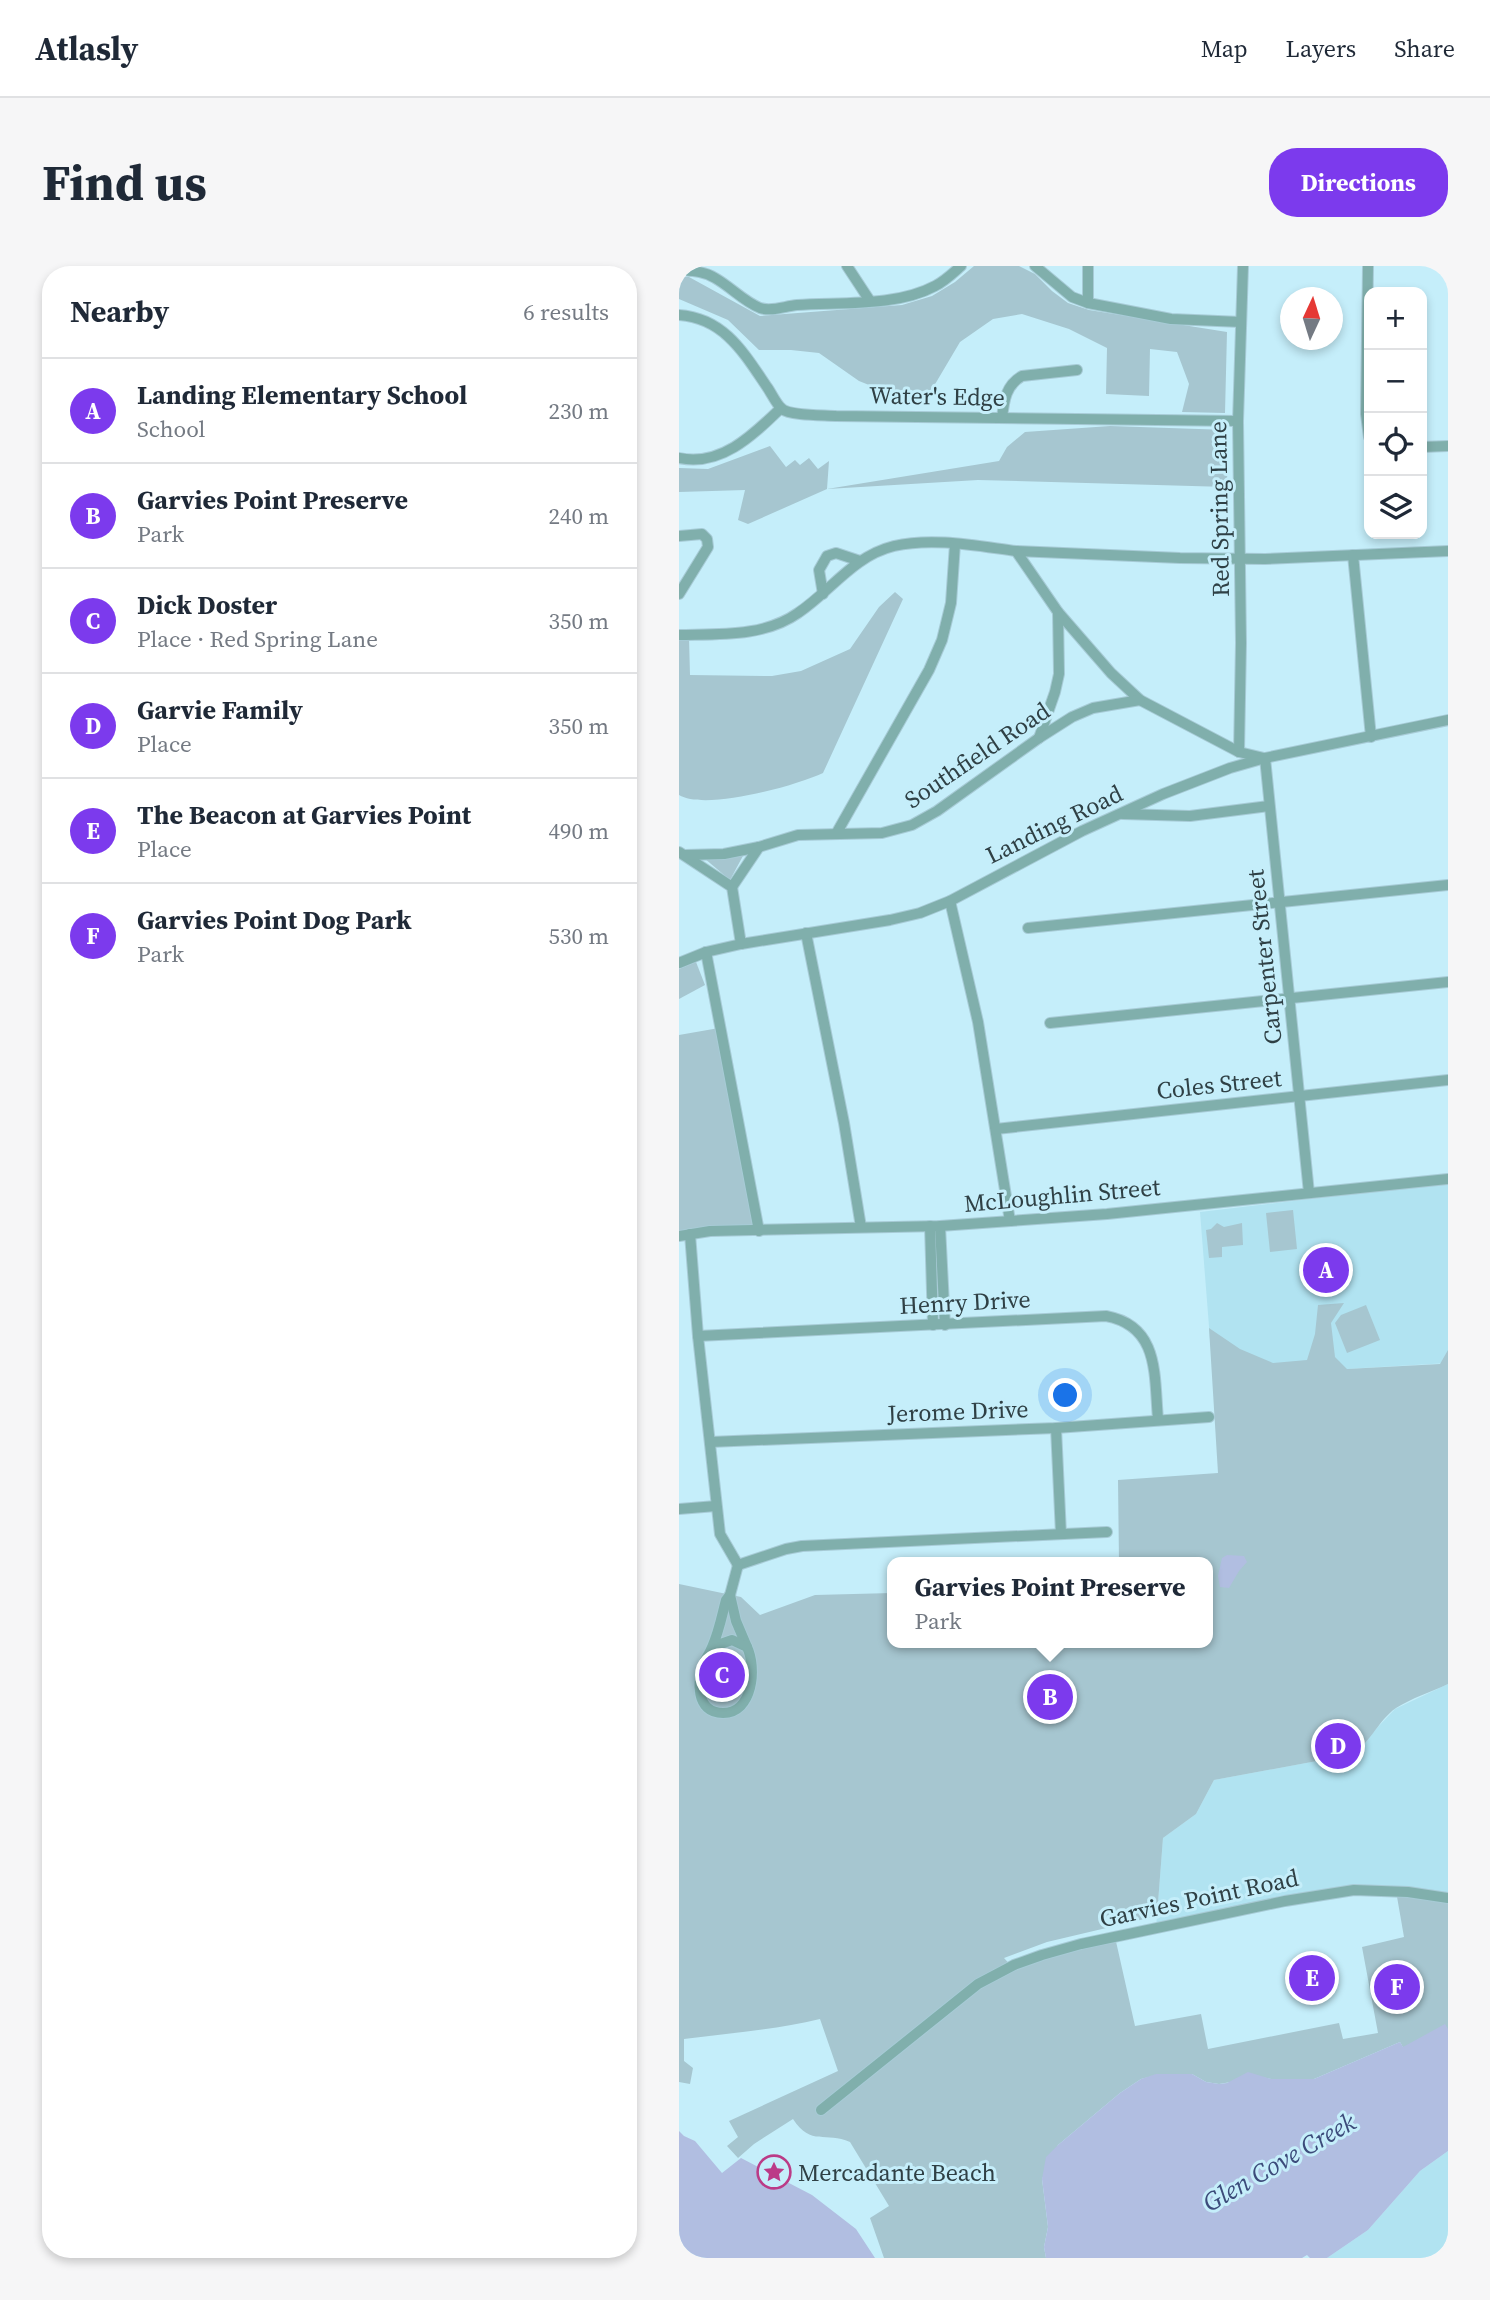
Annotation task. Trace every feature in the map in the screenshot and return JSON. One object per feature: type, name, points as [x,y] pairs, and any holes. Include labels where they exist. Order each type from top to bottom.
[{"type":"street","points":[[847,266],[870,301]]},
{"type":"street","points":[[679,270],[714,276],[743,299],[762,309],[870,301],[922,292],[937,285],[961,266]]},
{"type":"street","points":[[1035,266],[1072,298],[1088,303],[1171,319],[1241,322]]},
{"type":"street","points":[[1088,266],[1088,303]]},
{"type":"street","name":"Red Spring Lane","points":[[1239,752],[1238,421],[1243,266]]},
{"type":"street","points":[[1366,413],[1368,266]]},
{"type":"street","points":[[679,315],[702,320],[729,335],[781,408],[751,436],[707,460],[679,458]]},
{"type":"street","points":[[1002,418],[1010,385],[1015,380],[1022,376],[1077,370]]},
{"type":"street","name":"Water's Edge","points":[[781,408],[836,416],[1238,421]]},
{"type":"street","points":[[1427,447],[1448,446]]},
{"type":"street","points":[[679,536],[702,534],[707,539],[708,547],[679,594]]},
{"type":"street","points":[[679,635],[737,633],[774,625],[797,614],[860,561],[892,547],[907,544],[975,544],[1016,551],[1240,559],[1448,551]]},
{"type":"street","points":[[836,834],[929,670],[942,640],[951,603],[955,544]]},
{"type":"street","points":[[1016,551],[1058,612],[1111,673],[1140,700],[1239,752],[1265,758]]},
{"type":"street","points":[[823,594],[819,570],[827,556],[836,553],[860,561]]},
{"type":"street","points":[[1353,555],[1371,737]]},
{"type":"street","points":[[1038,738],[1059,674],[1058,612]]},
{"type":"street","name":"Southfield Road","points":[[682,854],[724,854],[759,847],[787,837],[882,833],[912,825],[937,811],[1038,738],[1072,717],[1093,708],[1140,700]]},
{"type":"street","name":"Landing Road","points":[[679,963],[706,952],[741,944],[919,913],[950,901],[1118,814],[1230,768],[1265,758],[1448,720]]},
{"type":"street","name":"Carpenter Street","points":[[1265,758],[1310,1193]]},
{"type":"street","points":[[1118,814],[1190,816],[1269,806]]},
{"type":"street","points":[[741,944],[732,887],[759,847]]},
{"type":"street","points":[[682,854],[732,887]]},
{"type":"street","points":[[1028,928],[1448,884]]},
{"type":"street","points":[[950,901],[978,1022],[1010,1221]]},
{"type":"street","points":[[806,933],[844,1123],[861,1227]]},
{"type":"street","points":[[706,952],[759,1231]]},
{"type":"street","points":[[1051,1023],[1448,982]]},
{"type":"street","name":"Coles Street","points":[[996,1129],[1448,1080]]},
{"type":"street","name":"McLoughlin Street","points":[[679,1236],[935,1226],[1107,1214],[1448,1179]]},
{"type":"street","points":[[935,1226],[944,1325]]},
{"type":"street","points":[[933,1325],[935,1226]]},
{"type":"street","points":[[690,1234],[698,1336],[720,1534],[738,1565],[712,1647],[700,1674],[700,1697],[710,1710],[724,1713],[741,1706],[749,1692],[752,1664],[736,1621],[730,1595]]},
{"type":"street","name":"Henry Drive","points":[[698,1336],[1106,1316],[1133,1326],[1151,1352],[1158,1419]]},
{"type":"street","name":"Jerome Drive","points":[[710,1442],[1056,1428],[1209,1417]]},
{"type":"street","points":[[1056,1428],[1061,1534]]},
{"type":"street","points":[[679,1510],[716,1506]]},
{"type":"street","points":[[738,1565],[802,1546],[1107,1532]]},
{"type":"street","points":[[712,1647],[732,1640],[747,1647]]},
{"type":"street","name":"Garvies Point Road","points":[[821,2110],[990,1976],[1014,1965],[1054,1952],[1285,1900],[1355,1890],[1408,1892],[1448,1898]]},
{"type":"shaded area","points":[[974,266],[1019,266],[1035,274],[1068,303],[1089,310],[1227,332],[1225,413],[1182,412],[1189,384],[1177,352],[1150,349],[1149,396],[1106,394],[1107,348],[1069,329],[1022,314],[993,319],[960,342],[931,391],[899,397],[859,381],[819,353],[759,350],[728,320],[679,299],[679,277],[689,277],[760,316],[902,305],[932,296]]},
{"type":"shaded area","points":[[1110,426],[1228,430],[1227,487],[978,480],[827,489],[999,461],[1007,447],[1025,432]]},
{"type":"shaded area","points":[[770,446],[786,467],[795,460],[800,465],[809,458],[818,469],[829,461],[827,489],[748,524],[738,520],[745,490],[679,492],[679,468],[708,469]]},
{"type":"shaded area","points":[[895,592],[903,599],[823,773],[750,795],[709,800],[679,795],[679,639],[689,638],[690,675],[772,676],[801,671],[850,649],[879,607]]},
{"type":"shaded area","points":[[744,854],[730,880],[704,858]]},
{"type":"shaded area","points":[[696,962],[705,985],[679,999],[679,969]]},
{"type":"shaded area","points":[[719,1028],[757,1230],[679,1236],[679,1035]]},
{"type":"shaded area","points":[[1448,1183],[1448,1363],[1213,1377],[1200,1212]]},
{"type":"shaded area","points":[[1293,1210],[1297,1249],[1270,1252],[1266,1213]]},
{"type":"shaded area","points":[[1217,1223],[1224,1227],[1242,1223],[1243,1245],[1222,1247],[1222,1257],[1209,1258],[1206,1230]]},
{"type":"shaded area","points":[[1344,1303],[1331,1323],[1335,1357],[1347,1369],[1440,1364],[1448,1350],[1448,1684],[1389,1713],[1363,1746],[1349,1755],[1214,1780],[1196,1814],[1163,1838],[1157,1916],[1047,1942],[1004,1958],[1014,1969],[1115,1937],[1135,2026],[1201,2014],[1208,2049],[1339,2023],[1343,2039],[1378,2033],[1362,1947],[1404,1937],[1396,1891],[1448,1898],[1448,2036],[1406,2053],[1400,2042],[1314,2079],[1261,2077],[1219,2084],[1206,2082],[1192,2074],[1161,2074],[1141,2079],[1120,2093],[1058,2145],[1042,2179],[1048,2227],[1044,2247],[1046,2258],[884,2258],[870,2218],[889,2206],[850,2142],[813,2136],[800,2128],[793,2119],[754,2144],[738,2158],[727,2146],[738,2137],[729,2121],[838,2071],[820,2019],[769,2029],[684,2039],[684,2061],[693,2068],[690,2084],[679,2082],[679,1584],[741,1597],[760,1615],[815,1595],[887,1593],[887,1648],[1213,1648],[1213,1557],[1119,1557],[1118,1480],[1218,1473],[1209,1328],[1240,1349],[1273,1363],[1307,1360],[1315,1334],[1318,1305]]},
{"type":"shaded area","points":[[1366,1305],[1380,1340],[1347,1353],[1335,1323],[1341,1315]]},
{"type":"shaded area","points":[[1448,1684],[1448,1898],[1354,1889],[1156,1928],[1163,1838],[1196,1814],[1214,1780],[1349,1755],[1360,1750],[1395,1709]]},
{"type":"shaded area","points":[[1448,2151],[1448,2258],[1327,2258],[1368,2230],[1420,2171]]},
{"type":"water","points":[[1227,1555],[1244,1556],[1247,1562],[1229,1588],[1220,1587],[1218,1576],[1222,1558]]},
{"type":"water","name":"Glen Cove Creek","points":[[1445,2024],[1448,2029],[1448,2151],[1420,2171],[1368,2230],[1327,2258],[1310,2258],[1307,2255],[1302,2258],[1046,2258],[1044,2247],[1048,2227],[1042,2179],[1046,2157],[1120,2093],[1141,2079],[1156,2074],[1192,2074],[1206,2082],[1219,2084],[1227,2083],[1248,2072],[1271,2079],[1314,2079],[1400,2042],[1403,2047]]},
{"type":"water","points":[[679,2131],[695,2141],[722,2173],[741,2158],[812,2195],[856,2229],[875,2258],[679,2258]]},
{"type":"place","name":"Landing Elementary School","points":[[1326,1270]]},
{"type":"place","name":"Dick Doster","points":[[722,1675]]},
{"type":"place","name":"Garvies Point Preserve","points":[[1050,1697]]},
{"type":"place","name":"Garvie Family","points":[[1338,1746]]},
{"type":"place","name":"The Beacon at Garvies Point","points":[[1312,1978]]},
{"type":"place","name":"Garvies Point Dog Park","points":[[1397,1987]]},
{"type":"place","name":"Mercadante Beach","points":[[774,2172]]}]
